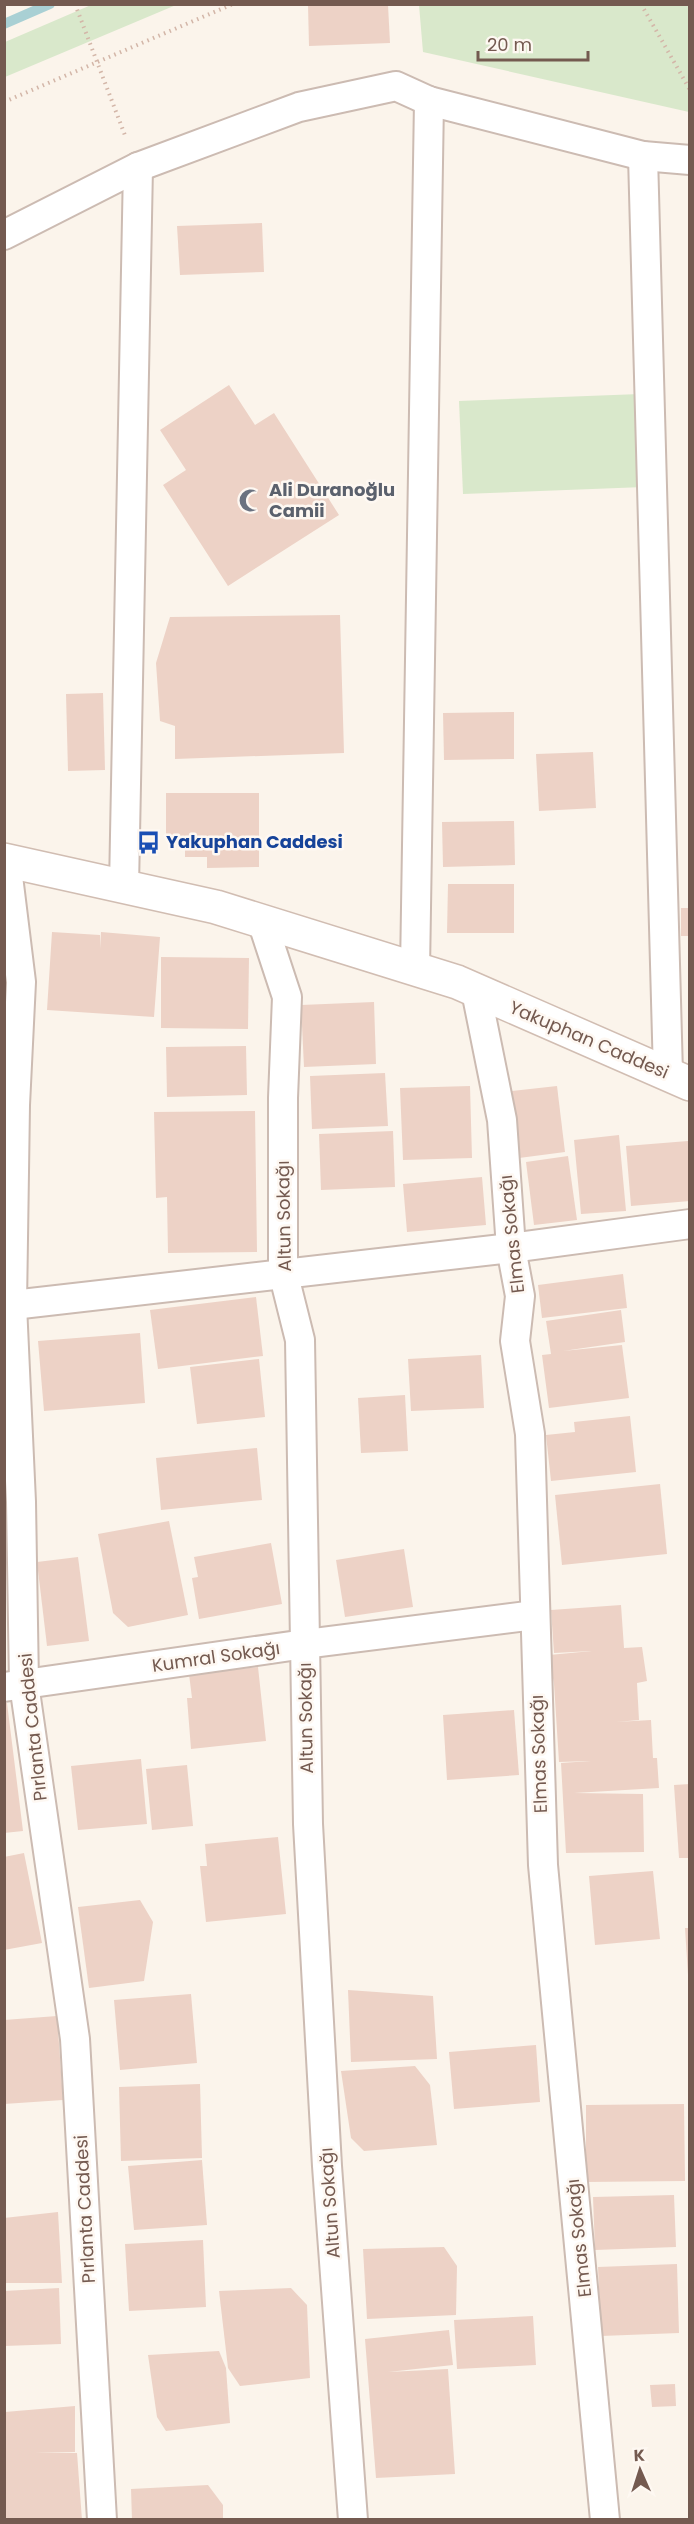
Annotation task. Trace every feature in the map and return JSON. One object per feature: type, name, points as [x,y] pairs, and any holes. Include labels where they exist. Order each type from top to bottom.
[{"type":"street","points":[[4,235],[138,167],[299,107],[396,86],[429,101],[643,156],[690,160]]},
{"type":"street","points":[[415,970],[429,101]]},
{"type":"street","points":[[643,156],[679,1079]]},
{"type":"street","points":[[124,886],[138,167]]},
{"type":"street","name":"Yakuphan Caddesi","points":[[5,860],[216,907],[415,970],[476,991],[679,1079]]},
{"type":"street","name":"Pırlanta Caddesi","points":[[5,860],[21,982],[10,1104],[8,1306],[21,1502],[14,1686],[75,2039],[102,2520]]},
{"type":"street","name":"Altun Sokağı","points":[[262,921],[287,998],[283,1098],[283,1272],[300,1340],[308,1836],[327,2166],[353,2520]]},
{"type":"street","name":"Elmas Sokağı","points":[[476,991],[502,1120],[511,1248],[520,1296],[515,1341],[530,1434],[543,1865],[605,2520]]},
{"type":"street","points":[[8,1306],[283,1272],[511,1248],[690,1224]]},
{"type":"street","name":"Kumral Sokağı","points":[[14,1686],[304,1644],[535,1615]]},
{"type":"path","points":[[75,4],[138,167]]},
{"type":"path","points":[[4,102],[233,4]]},
{"type":"path","points":[[641,4],[690,90]]},
{"type":"green space","points":[[91,5],[176,5],[5,77],[5,42]]},
{"type":"green space","points":[[419,5],[689,5],[689,112],[423,52]]},
{"type":"green space","points":[[640,394],[644,487],[463,494],[459,401]]},
{"type":"building","points":[[308,5],[388,5],[390,43],[309,46]]},
{"type":"building","points":[[262,223],[264,272],[180,275],[177,226]]},
{"type":"building","name":"Ali Duranoğlu Camii","points":[[229,385],[255,425],[274,413],[339,515],[228,586],[163,485],[186,470],[160,430]]},
{"type":"building","points":[[340,615],[344,753],[175,759],[175,726],[160,721],[156,663],[170,617]]},
{"type":"building","points":[[103,693],[105,770],[68,771],[66,694]]},
{"type":"building","points":[[514,712],[514,759],[444,760],[443,713]]},
{"type":"building","points":[[593,752],[596,808],[539,811],[536,754]]},
{"type":"building","points":[[166,793],[259,793],[259,867],[207,868],[207,857],[185,857],[185,838],[166,838]]},
{"type":"building","points":[[514,821],[515,865],[443,867],[442,822]]},
{"type":"building","points":[[448,884],[514,884],[514,933],[447,933]]},
{"type":"building","points":[[681,908],[690,908],[690,936],[681,936]]},
{"type":"building","points":[[52,932],[100,935],[100,949],[101,932],[160,937],[154,1017],[47,1010]]},
{"type":"building","points":[[161,957],[249,958],[248,1029],[161,1028]]},
{"type":"building","points":[[374,1002],[376,1064],[304,1067],[301,1005]]},
{"type":"building","points":[[246,1046],[247,1095],[167,1097],[166,1047]]},
{"type":"building","points":[[385,1073],[388,1126],[312,1129],[310,1076]]},
{"type":"building","points":[[470,1086],[472,1158],[403,1160],[400,1088]]},
{"type":"building","points":[[557,1086],[565,1152],[519,1158],[512,1091]]},
{"type":"building","points":[[255,1111],[257,1252],[168,1253],[167,1197],[156,1198],[154,1112]]},
{"type":"building","points":[[393,1131],[395,1187],[321,1190],[319,1134]]},
{"type":"building","points":[[619,1135],[626,1211],[581,1214],[574,1140]]},
{"type":"building","points":[[688,1141],[690,1201],[631,1206],[626,1146]]},
{"type":"building","points":[[568,1156],[577,1220],[534,1225],[526,1162]]},
{"type":"building","points":[[482,1177],[486,1225],[407,1232],[403,1184]]},
{"type":"building","points":[[623,1274],[627,1308],[542,1318],[538,1285]]},
{"type":"building","points":[[256,1297],[263,1356],[158,1369],[150,1310]]},
{"type":"building","points":[[621,1310],[625,1342],[563,1351],[622,1345],[629,1398],[549,1408],[542,1355],[551,1354],[546,1321]]},
{"type":"building","points":[[140,1333],[145,1403],[44,1411],[38,1341]]},
{"type":"building","points":[[481,1355],[484,1408],[411,1411],[408,1359]]},
{"type":"building","points":[[259,1359],[265,1417],[197,1424],[190,1367]]},
{"type":"building","points":[[405,1395],[408,1451],[361,1453],[358,1398]]},
{"type":"building","points":[[630,1416],[636,1472],[551,1481],[546,1435],[575,1432],[574,1422]]},
{"type":"building","points":[[257,1448],[262,1500],[161,1510],[156,1458]]},
{"type":"building","points":[[660,1484],[667,1554],[562,1565],[555,1495]]},
{"type":"building","points":[[169,1521],[188,1615],[128,1627],[113,1613],[98,1534]]},
{"type":"building","points":[[271,1543],[282,1604],[199,1619],[192,1578],[198,1577],[194,1557]]},
{"type":"building","points":[[404,1549],[413,1607],[345,1617],[336,1560]]},
{"type":"building","points":[[78,1557],[89,1641],[47,1646],[37,1562]]},
{"type":"building","points":[[621,1605],[624,1648],[642,1647],[647,1681],[637,1683],[639,1720],[616,1722],[651,1720],[653,1758],[657,1758],[659,1788],[574,1793],[643,1794],[644,1852],[566,1853],[561,1763],[591,1761],[559,1762],[554,1684],[549,1655],[592,1651],[554,1653],[551,1610]]},
{"type":"building","points":[[258,1667],[266,1741],[191,1749],[187,1698],[192,1698],[189,1674]]},
{"type":"building","points":[[4,1703],[7,1703],[23,1831],[4,1833]]},
{"type":"building","points":[[514,1710],[519,1775],[447,1780],[443,1715]]},
{"type":"building","points":[[141,1759],[147,1824],[78,1830],[71,1766]]},
{"type":"building","points":[[187,1765],[193,1826],[152,1830],[146,1769]]},
{"type":"building","points":[[690,1784],[690,1858],[679,1858],[674,1785]]},
{"type":"building","points":[[278,1837],[286,1914],[206,1922],[200,1866],[207,1866],[205,1844]]},
{"type":"building","points":[[24,1853],[42,1943],[4,1950],[4,1857]]},
{"type":"building","points":[[653,1871],[660,1939],[595,1945],[589,1876]]},
{"type":"building","points":[[140,1900],[153,1922],[144,1981],[89,1988],[78,1907]]},
{"type":"building","points":[[685,1928],[690,1928],[690,1975],[688,1975]]},
{"type":"building","points":[[348,1990],[433,1996],[437,2059],[351,2062]]},
{"type":"building","points":[[191,1994],[197,2063],[120,2070],[114,2000]]},
{"type":"building","points":[[57,2016],[63,2100],[4,2104],[4,2020]]},
{"type":"building","points":[[536,2045],[540,2102],[454,2109],[449,2052]]},
{"type":"building","points":[[415,2066],[430,2085],[437,2145],[364,2151],[351,2138],[341,2071]]},
{"type":"building","points":[[200,2084],[202,2158],[121,2161],[119,2087]]},
{"type":"building","points":[[684,2104],[685,2181],[586,2182],[586,2105]]},
{"type":"building","points":[[202,2160],[207,2225],[134,2230],[128,2166]]},
{"type":"building","points":[[674,2195],[676,2247],[595,2250],[593,2197]]},
{"type":"building","points":[[58,2212],[62,2283],[4,2283],[4,2218]]},
{"type":"building","points":[[203,2240],[206,2307],[129,2311],[125,2244]]},
{"type":"building","points":[[444,2247],[457,2266],[456,2315],[367,2319],[363,2249]]},
{"type":"building","points":[[677,2264],[679,2333],[601,2336],[598,2267]]},
{"type":"building","points":[[59,2288],[61,2344],[4,2346],[4,2291]]},
{"type":"building","points":[[291,2288],[307,2305],[310,2378],[240,2386],[228,2368],[219,2291]]},
{"type":"building","points":[[533,2316],[536,2365],[457,2369],[454,2320]]},
{"type":"building","points":[[449,2330],[453,2365],[388,2372],[448,2369],[455,2474],[376,2478],[365,2339]]},
{"type":"building","points":[[219,2351],[226,2368],[230,2423],[166,2431],[157,2417],[148,2355]]},
{"type":"building","points":[[675,2384],[676,2406],[652,2407],[650,2385]]},
{"type":"building","points":[[75,2406],[75,2452],[35,2453],[77,2453],[82,2520],[5,2520],[5,2412]]},
{"type":"building","points":[[208,2485],[223,2505],[223,2520],[132,2520],[131,2489]]},
{"type":"waterway","points":[[4,24],[50,4]]},
{"type":"place","name":"Ali Duranoğlu Camii","points":[[251,500]]},
{"type":"place","name":"Yakuphan Caddesi","points":[[148,842]]}]
